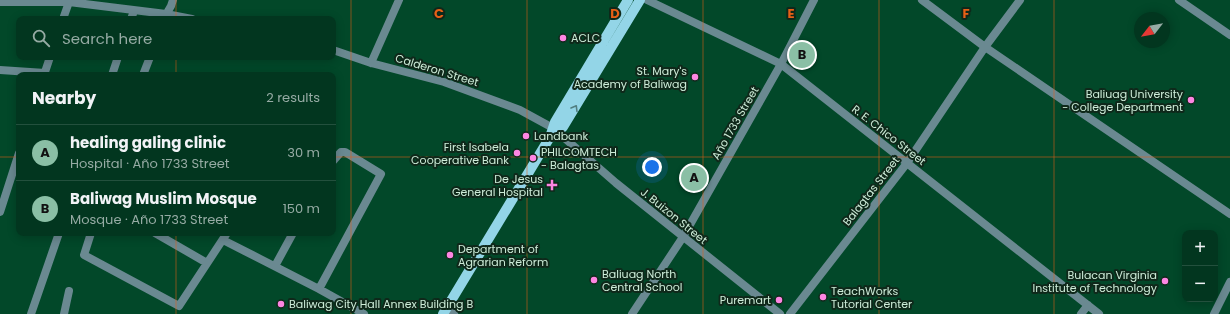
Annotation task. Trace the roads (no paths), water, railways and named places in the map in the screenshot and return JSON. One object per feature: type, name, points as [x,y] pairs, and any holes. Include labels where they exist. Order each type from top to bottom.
[{"type":"main road","points":[[448,312],[553,132],[555,122],[628,0]]},
{"type":"main road","points":[[553,132],[563,127],[640,0]]},
{"type":"street","points":[[0,1],[69,2],[134,10],[165,16],[173,0]]},
{"type":"street","points":[[371,62],[399,0]]},
{"type":"street","name":"R. E. Chico Street","points":[[647,0],[780,64],[1099,314]]},
{"type":"street","name":"Año 1733 Street","points":[[632,314],[683,237],[780,64],[814,0]]},
{"type":"street","points":[[922,0],[985,47],[1230,214]]},
{"type":"street","name":"Balagtas Street","points":[[790,314],[908,163],[985,47],[1020,0]]},
{"type":"street","points":[[1179,0],[1230,35]]},
{"type":"street","points":[[64,16],[69,2]]},
{"type":"street","points":[[132,16],[134,10]]},
{"type":"street","name":"Calderon Street","points":[[336,51],[444,82],[520,110],[553,132]]},
{"type":"street","points":[[45,72],[49,60]]},
{"type":"street","points":[[113,72],[117,60]]},
{"type":"street","points":[[145,72],[149,60]]},
{"type":"street","points":[[0,70],[22,72]]},
{"type":"street","name":"J. Buizon Street","points":[[553,132],[780,314]]},
{"type":"street","points":[[319,289],[381,174],[345,152],[341,152],[336,158]]},
{"type":"street","points":[[0,212],[16,162]]},
{"type":"street","points":[[31,314],[58,236]]},
{"type":"street","points":[[90,236],[84,255],[179,306],[225,236],[274,266],[364,314]]},
{"type":"street","points":[[160,236],[207,263]]},
{"type":"street","points":[[274,266],[291,236]]},
{"type":"street","points":[[1214,314],[1230,282]]},
{"type":"street","points":[[66,313],[69,291]]},
{"type":"street","points":[[1081,314],[1088,305]]},
{"type":"place","name":"ACLC","points":[[563,38]]},
{"type":"place","name":"Baliwag Muslim Mosque","points":[[802,55]]},
{"type":"place","name":"St. Mary's Academy of Baliwag","points":[[695,77]]},
{"type":"place","name":"Baliuag University - College Department","points":[[1191,100]]},
{"type":"place","name":"Landbank","points":[[526,136]]},
{"type":"place","name":"First Isabela Cooperative Bank","points":[[517,153]]},
{"type":"place","name":"PHILCOMTECH - Balagtas","points":[[533,158]]},
{"type":"place","name":"healing galing clinic","points":[[694,178]]},
{"type":"place","name":"De Jesus General Hospital","points":[[552,185]]},
{"type":"place","name":"Department of Agrarian Reform","points":[[450,255]]},
{"type":"place","name":"Baliuag North Central School","points":[[594,280]]},
{"type":"place","name":"Bulacan Virginia Institute of Technology","points":[[1165,281]]},
{"type":"place","name":"TeachWorks Tutorial Center","points":[[823,297]]},
{"type":"place","name":"Puremart","points":[[779,300]]},
{"type":"place","name":"Baliwag City Hall Annex Building B","points":[[281,304]]}]
